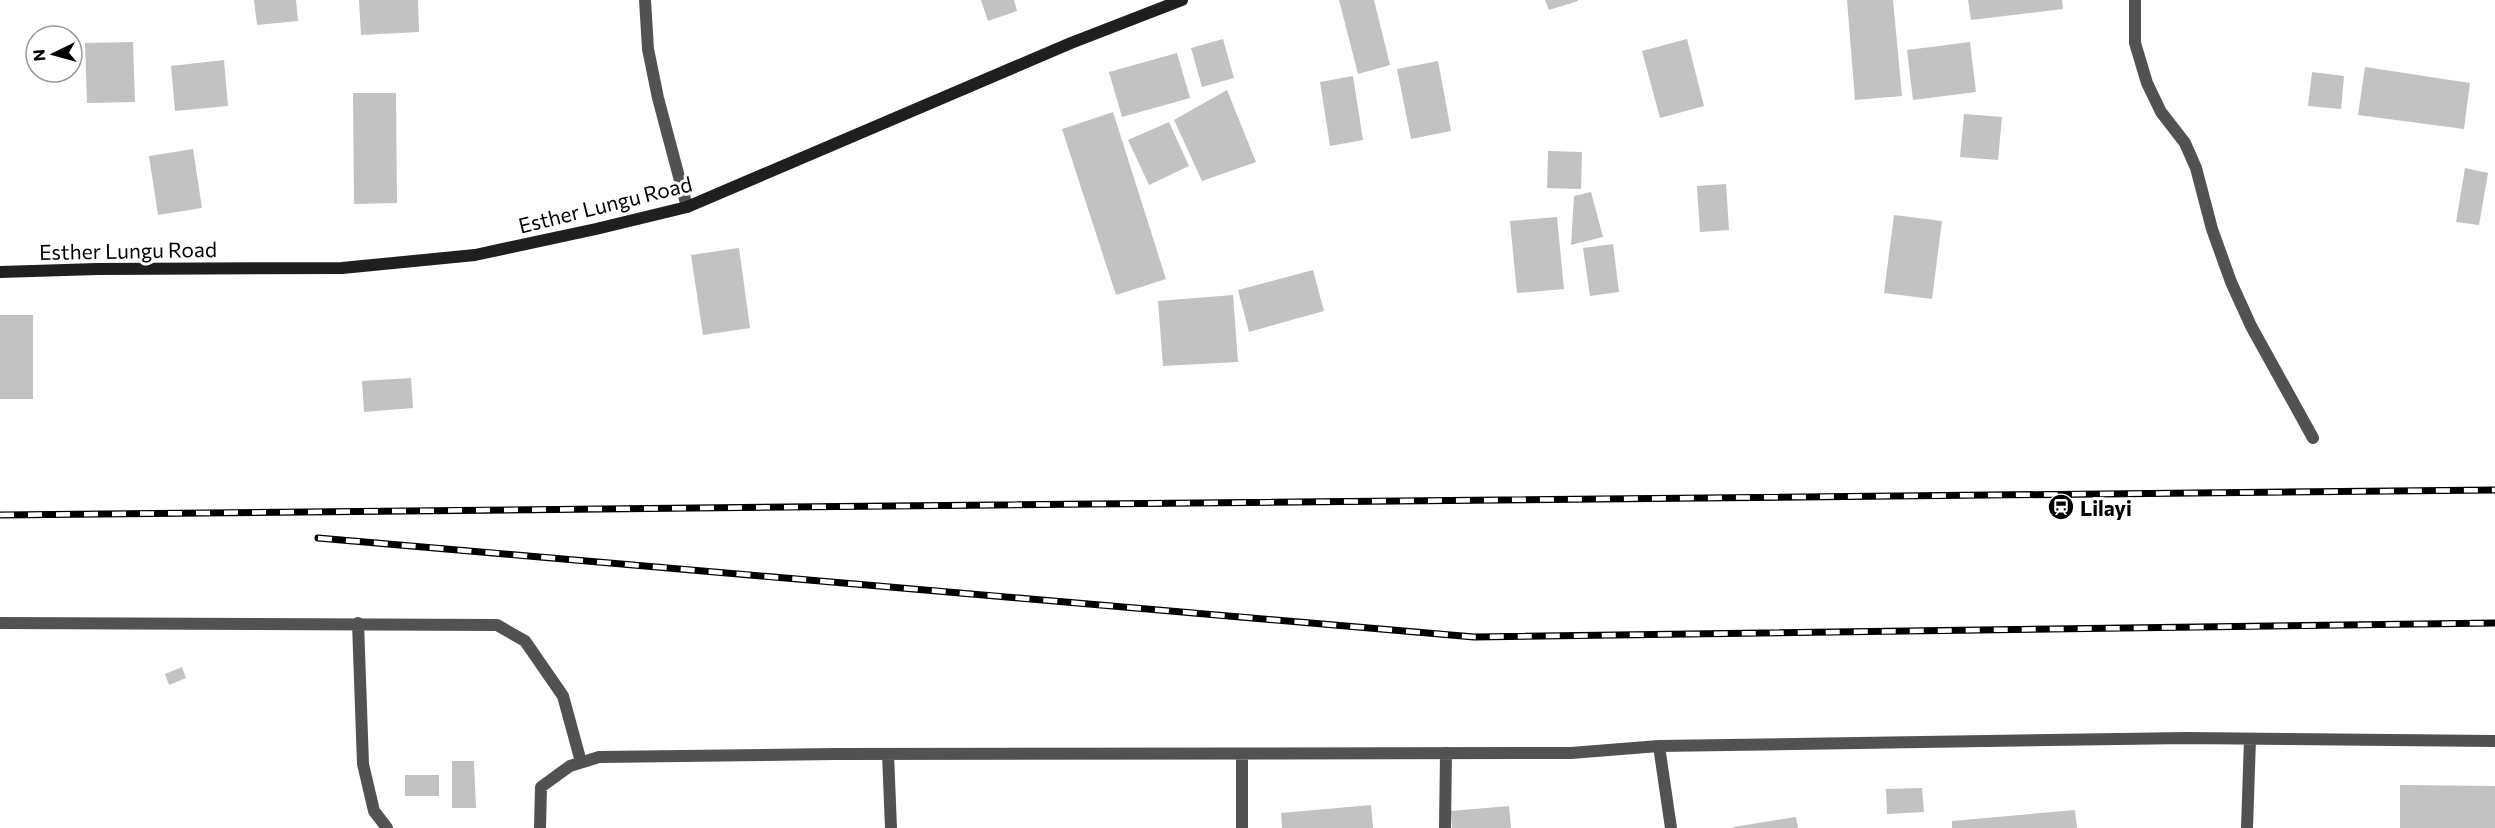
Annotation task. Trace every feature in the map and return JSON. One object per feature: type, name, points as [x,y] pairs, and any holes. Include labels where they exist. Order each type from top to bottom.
[{"type":"street","points":[[645,0],[650,59],[687,207]]},
{"type":"street","name":"Esther Lungu Road","points":[[0,272],[342,268],[476,255],[596,229],[687,207],[1071,43],[1182,0]]},
{"type":"street","points":[[2135,0],[2135,44],[2147,83],[2161,112],[2185,143],[2196,168],[2216,240],[2231,282],[2251,326],[2313,438]]},
{"type":"street","points":[[0,623],[496,625],[525,641],[563,696],[581,762]]},
{"type":"street","points":[[358,623],[363,764],[374,812],[387,828]]},
{"type":"street","points":[[540,828],[541,787],[570,766],[599,757],[888,753],[1572,753],[1659,746],[2250,739],[2495,741]]},
{"type":"street","points":[[2247,828],[2250,739]]},
{"type":"street","points":[[1659,746],[1671,828]]},
{"type":"street","points":[[888,753],[891,828]]},
{"type":"street","points":[[1445,828],[1446,753]]},
{"type":"street","points":[[1242,754],[1242,828]]},
{"type":"building","points":[[254,0],[296,0],[298,21],[257,25]]},
{"type":"building","points":[[359,0],[418,0],[419,32],[361,35]]},
{"type":"building","points":[[981,0],[1014,0],[1017,11],[988,21]]},
{"type":"building","points":[[1339,0],[1374,0],[1390,65],[1358,74]]},
{"type":"building","points":[[1545,0],[1578,0],[1578,1],[1549,10]]},
{"type":"building","points":[[1847,0],[1893,0],[1902,96],[1855,100]]},
{"type":"building","points":[[1968,0],[2062,0],[2063,9],[1971,20]]},
{"type":"building","points":[[1223,39],[1234,78],[1202,87],[1191,48]]},
{"type":"building","points":[[1687,39],[1704,106],[1660,118],[1642,51]]},
{"type":"building","points":[[133,42],[135,102],[87,103],[85,43]]},
{"type":"building","points":[[1970,42],[1976,92],[1913,100],[1907,50]]},
{"type":"building","points":[[1177,53],[1190,98],[1122,117],[1109,72]]},
{"type":"building","points":[[224,60],[228,106],[175,111],[171,66]]},
{"type":"building","points":[[1438,61],[1451,131],[1411,139],[1397,69]]},
{"type":"building","points":[[2365,67],[2470,83],[2464,129],[2358,115]]},
{"type":"building","points":[[2312,72],[2344,76],[2341,109],[2308,106]]},
{"type":"building","points":[[1353,76],[1363,140],[1330,146],[1320,82]]},
{"type":"building","points":[[1227,90],[1256,162],[1202,181],[1174,120]]},
{"type":"building","points":[[353,93],[396,93],[397,203],[354,204]]},
{"type":"building","points":[[1113,112],[1166,279],[1116,295],[1062,129]]},
{"type":"building","points":[[1964,114],[2002,117],[1998,160],[1960,157]]},
{"type":"building","points":[[1169,122],[1189,166],[1149,185],[1128,140]]},
{"type":"building","points":[[193,149],[202,208],[158,215],[149,156]]},
{"type":"building","points":[[1548,151],[1582,152],[1581,189],[1547,188]]},
{"type":"building","points":[[2465,168],[2488,173],[2479,225],[2456,222]]},
{"type":"building","points":[[1726,184],[1729,230],[1700,232],[1697,186]]},
{"type":"building","points":[[1591,192],[1603,237],[1571,245],[1574,196]]},
{"type":"building","points":[[1894,215],[1942,221],[1932,299],[1884,293]]},
{"type":"building","points":[[1557,217],[1564,289],[1517,293],[1510,221]]},
{"type":"building","points":[[1613,244],[1619,292],[1590,296],[1583,248]]},
{"type":"building","points":[[739,248],[750,328],[703,335],[691,255]]},
{"type":"building","points":[[1313,270],[1324,311],[1249,332],[1238,290]]},
{"type":"building","points":[[1233,295],[1238,362],[1163,366],[1158,301]]},
{"type":"building","points":[[0,315],[33,315],[33,399],[0,399]]},
{"type":"building","points":[[411,378],[413,408],[364,412],[362,381]]},
{"type":"building","points":[[182,667],[186,678],[169,685],[165,674]]},
{"type":"building","points":[[452,761],[474,761],[476,808],[452,808]]},
{"type":"building","points":[[405,775],[439,775],[439,796],[405,796]]},
{"type":"building","points":[[2400,785],[2495,786],[2495,828],[2400,828]]},
{"type":"building","points":[[1922,788],[1924,812],[1887,814],[1886,789]]},
{"type":"building","points":[[1371,805],[1373,828],[1282,828],[1281,813]]},
{"type":"building","points":[[1509,806],[1511,828],[1452,828],[1451,811]]},
{"type":"building","points":[[2075,810],[2077,828],[1952,828],[1952,821]]},
{"type":"building","points":[[1796,817],[1798,828],[1733,827]]},
{"type":"railway","points":[[0,515],[2495,490]]},
{"type":"railway","points":[[318,538],[1474,637],[2495,623]]},
{"type":"place","name":"Lilayi","points":[[2061,507]]}]
